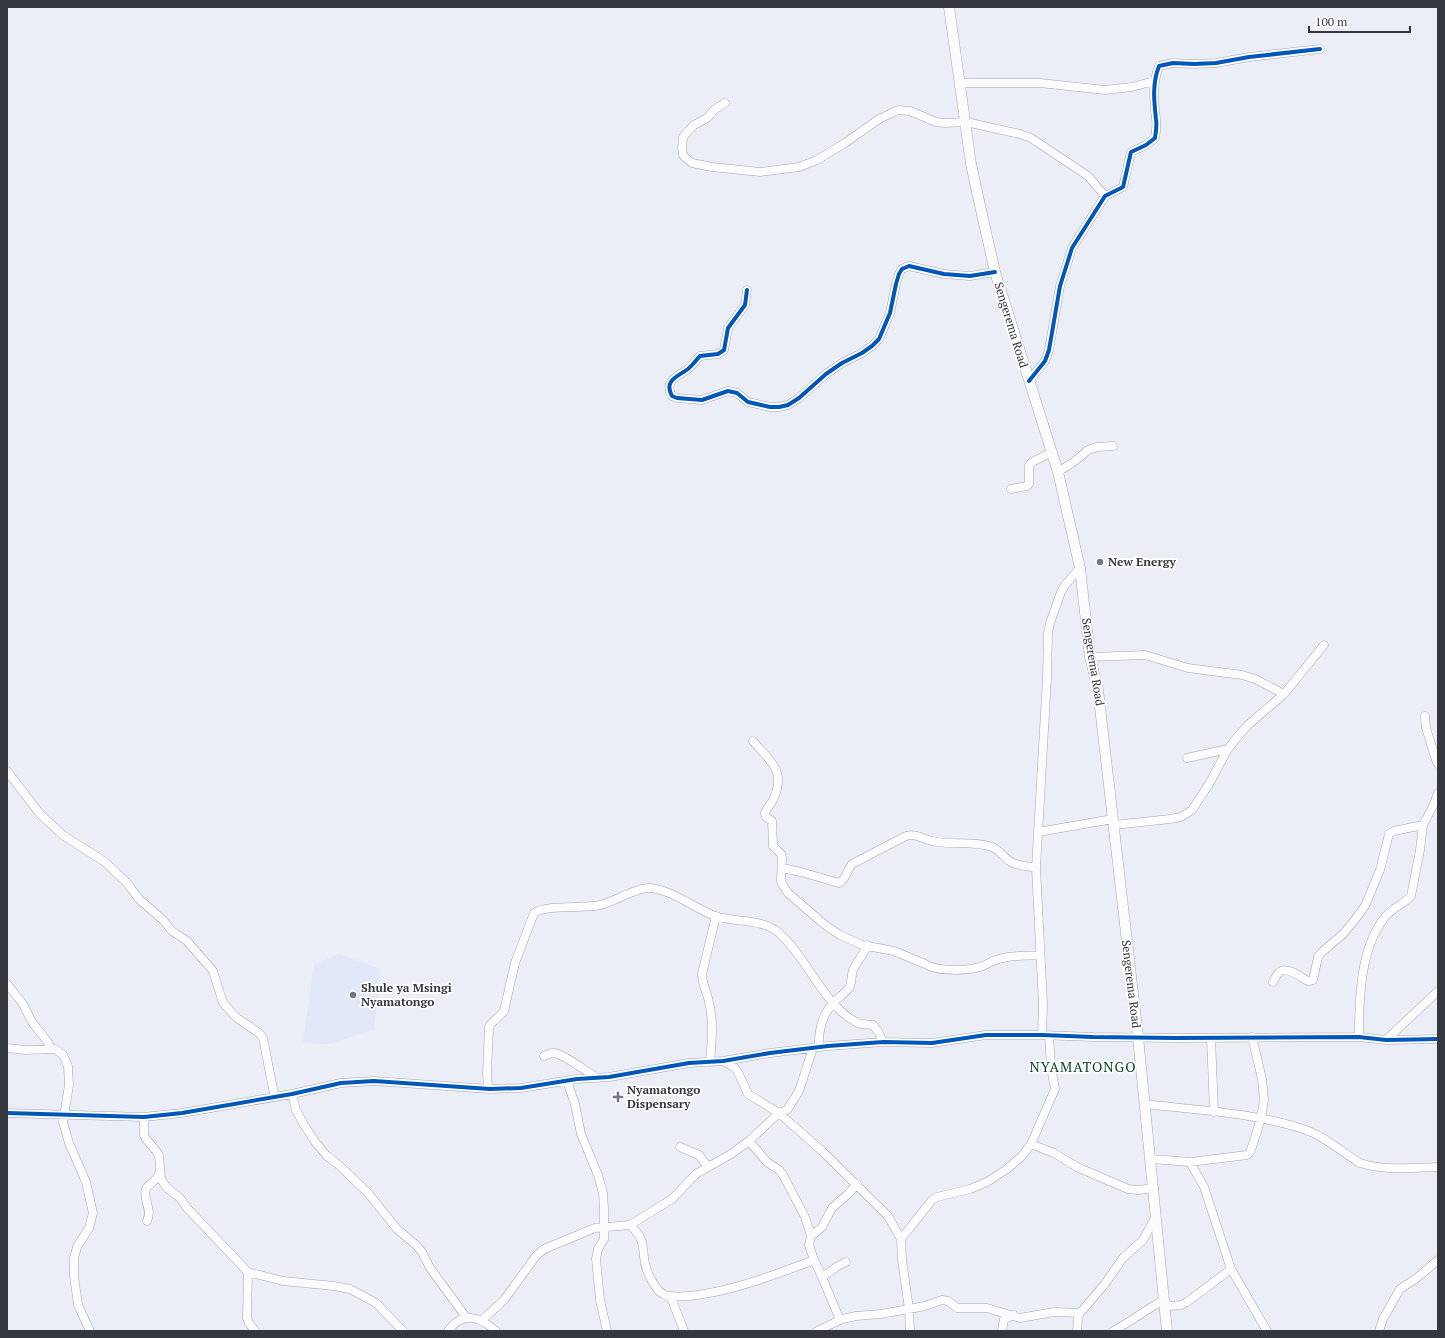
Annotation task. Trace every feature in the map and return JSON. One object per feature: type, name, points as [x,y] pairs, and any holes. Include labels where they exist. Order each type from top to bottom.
[{"type":"main road","name":"Sengerema Road","points":[[949,7],[971,164],[995,272],[1058,472],[1080,568],[1090,657],[1098,690],[1125,935],[1138,1037],[1167,1331]]},
{"type":"street","points":[[1029,381],[1045,361],[1049,350],[1060,286],[1072,248],[1105,196],[1123,187],[1131,152],[1146,145],[1155,138],[1156,121],[1154,81],[1158,66],[1173,63],[1194,64],[1216,62],[1320,49]]},
{"type":"street","points":[[959,83],[1040,83],[1105,90],[1132,87],[1154,81]]},
{"type":"street","points":[[726,103],[715,109],[707,118],[694,124],[683,137],[682,151],[690,162],[712,168],[760,172],[799,167],[828,154],[878,119],[898,110],[910,111],[944,124],[966,122],[1020,134],[1037,141],[1088,176],[1105,196]]},
{"type":"street","points":[[747,290],[745,305],[728,328],[724,350],[718,354],[700,356],[688,369],[674,377],[670,390],[672,396],[677,398],[702,400],[728,390],[737,393],[748,402],[763,406],[779,407],[788,405],[799,398],[826,374],[862,353],[879,339],[890,313],[899,274],[905,267],[909,266],[944,274],[970,276],[995,272]]},
{"type":"street","points":[[1058,472],[1088,450],[1097,446],[1113,446]]},
{"type":"street","points":[[1011,489],[1027,486],[1029,484],[1029,466],[1032,462],[1052,452]]},
{"type":"street","points":[[901,1239],[932,1200],[937,1197],[970,1189],[987,1182],[1007,1170],[1022,1156],[1031,1144],[1055,1089],[1045,1035],[1036,868],[1047,678],[1048,633],[1061,592],[1065,585],[1080,568]]},
{"type":"street","points":[[1038,832],[1113,822],[1170,819],[1181,817],[1192,810],[1209,784],[1228,749],[1248,725],[1284,694],[1324,645]]},
{"type":"street","points":[[1090,657],[1146,655],[1188,668],[1242,675],[1255,679],[1284,694]]},
{"type":"street","points":[[1425,716],[1426,728],[1438,764]]},
{"type":"street","points":[[753,741],[774,765],[779,776],[773,801],[766,809],[765,813],[766,817],[772,821],[773,846],[781,854],[781,880],[788,893],[830,929],[855,942],[894,951],[942,970],[976,968],[1004,957],[1040,955]]},
{"type":"street","points":[[1187,758],[1228,749]]},
{"type":"street","points":[[7,771],[40,814],[64,836],[105,862],[127,884],[139,899],[163,920],[172,931],[187,941],[207,964],[214,974],[224,1003],[237,1018],[259,1033],[263,1038],[274,1094],[276,1097]]},
{"type":"street","points":[[1359,1038],[1361,983],[1371,938],[1390,912],[1411,896],[1420,850],[1422,825],[1434,804],[1438,793]]},
{"type":"street","points":[[1274,982],[1279,972],[1283,970],[1294,973],[1308,981],[1312,980],[1316,964],[1322,952],[1342,934],[1365,906],[1380,870],[1390,834],[1394,831],[1422,825]]},
{"type":"street","points":[[782,868],[839,883],[844,878],[847,869],[852,864],[911,834],[931,841],[990,847],[1013,863],[1036,868]]},
{"type":"street","points":[[490,1089],[488,1088],[487,1074],[489,1027],[504,1011],[515,963],[535,912],[565,907],[599,905],[649,888],[672,895],[716,916],[773,928],[781,934],[793,948],[833,1003],[842,1012],[858,1023],[873,1025],[883,1042]]},
{"type":"street","points":[[710,1061],[712,1026],[708,998],[702,982],[702,974],[716,916]]},
{"type":"street","points":[[481,1320],[504,1300],[536,1256],[544,1249],[595,1228],[630,1226],[672,1199],[696,1174],[731,1154],[779,1113],[787,1110],[791,1106],[799,1091],[816,1048],[819,1030],[827,1011],[850,985],[854,968],[865,952],[867,945]]},
{"type":"street","points":[[7,984],[23,1004],[32,1022],[52,1049]]},
{"type":"street","points":[[1386,1040],[1437,992]]},
{"type":"street","points":[[7,1113],[144,1118],[276,1097],[341,1083],[374,1081],[490,1089],[521,1088],[567,1082],[577,1079],[600,1078],[710,1061],[723,1061],[770,1053],[883,1042],[932,1043],[986,1035],[1359,1038],[1386,1040],[1438,1039]]},
{"type":"street","points":[[1150,1158],[1190,1162],[1246,1155],[1252,1149],[1261,1118],[1263,1091],[1252,1037]]},
{"type":"street","points":[[1211,1038],[1214,1112]]},
{"type":"street","points":[[7,1048],[30,1050],[52,1049],[59,1051],[63,1055],[68,1066],[69,1085],[63,1122],[67,1138],[86,1182],[93,1209],[93,1217],[89,1228],[77,1247],[74,1258],[74,1276],[78,1305],[90,1331]]},
{"type":"street","points":[[544,1056],[552,1053],[559,1054],[582,1070],[600,1078]]},
{"type":"street","points":[[723,1061],[734,1067],[738,1072],[748,1094],[779,1113],[857,1184],[888,1216],[901,1239],[910,1331]]},
{"type":"street","points":[[567,1082],[574,1099],[581,1134],[601,1186],[604,1202],[604,1239],[598,1249],[596,1259],[600,1300],[607,1331]]},
{"type":"street","points":[[292,1094],[296,1110],[316,1143],[327,1156],[340,1166],[368,1193],[398,1229],[416,1245],[422,1252],[434,1274],[466,1318]]},
{"type":"street","points":[[1144,1104],[1261,1118],[1293,1126],[1312,1132],[1360,1163],[1367,1165],[1395,1168],[1438,1167]]},
{"type":"street","points":[[144,1118],[144,1135],[159,1156],[161,1178],[167,1188],[180,1198],[187,1208],[248,1272],[283,1281],[350,1289],[376,1303],[403,1331]]},
{"type":"street","points":[[748,1141],[767,1162],[779,1170],[783,1175],[805,1217],[811,1236],[809,1245],[814,1260],[840,1320]]},
{"type":"street","points":[[1031,1144],[1054,1153],[1076,1167],[1128,1189],[1138,1190],[1154,1188]]},
{"type":"street","points":[[680,1147],[699,1155],[708,1167]]},
{"type":"street","points":[[1190,1162],[1204,1187],[1231,1269],[1267,1331]]},
{"type":"street","points":[[147,1221],[150,1213],[146,1189],[157,1178],[160,1171]]},
{"type":"street","points":[[811,1236],[822,1226],[832,1208],[857,1184]]},
{"type":"street","points":[[1077,1331],[1080,1313],[1104,1285],[1123,1258],[1143,1240],[1156,1218]]},
{"type":"street","points":[[630,1226],[639,1234],[642,1241],[643,1255],[648,1273],[659,1290],[668,1296],[674,1306],[684,1331]]},
{"type":"street","points":[[668,1296],[689,1296],[736,1286],[814,1260]]},
{"type":"street","points":[[1379,1331],[1383,1320],[1400,1289],[1418,1277],[1438,1260]]},
{"type":"street","points":[[822,1277],[846,1262]]},
{"type":"street","points":[[1113,1331],[1126,1324],[1149,1307],[1164,1300],[1169,1306],[1181,1305],[1231,1269]]},
{"type":"street","points":[[248,1272],[247,1318],[255,1331]]},
{"type":"street","points":[[817,1331],[840,1320],[856,1316],[881,1314],[909,1309],[925,1306],[942,1300],[948,1301],[957,1308],[987,1308],[1020,1318],[1054,1312],[1080,1313]]},
{"type":"street","points":[[1002,1331],[1004,1319],[1014,1316]]},
{"type":"street","points":[[448,1331],[460,1320],[466,1318],[481,1320],[496,1331]]},
{"type":"shaded area","points":[[339,954],[381,969],[374,1029],[331,1044],[303,1043],[314,964]]},
{"type":"cycle path","points":[[1029,381],[1045,361],[1049,350],[1060,286],[1072,248],[1105,196],[1123,187],[1131,152],[1146,145],[1155,138],[1156,124],[1154,86],[1159,66],[1173,63],[1216,63],[1249,57],[1320,49]]},
{"type":"cycle path","points":[[747,290],[745,305],[728,328],[724,350],[718,354],[700,356],[690,367],[673,379],[669,386],[672,396],[677,398],[702,400],[728,391],[737,393],[748,402],[770,407],[788,405],[799,398],[826,374],[842,363],[862,353],[879,339],[890,313],[896,284],[902,269],[909,266],[944,274],[970,276],[995,272]]},
{"type":"cycle path","points":[[7,1113],[144,1117],[182,1113],[292,1094],[341,1083],[374,1081],[490,1089],[521,1088],[577,1079],[609,1077],[689,1063],[723,1061],[770,1053],[828,1046],[883,1042],[932,1043],[986,1035],[1176,1038],[1359,1037],[1386,1040],[1438,1039]]},
{"type":"place","name":"New Energy","points":[[1100,562]]},
{"type":"place","name":"Shule ya Msingi Nyamatongo","points":[[353,995]]},
{"type":"place","name":"Nyamatongo Dispensary","points":[[618,1097]]},
{"type":"district","name":"NYAMATONGO","points":[[1083,1067]]}]
